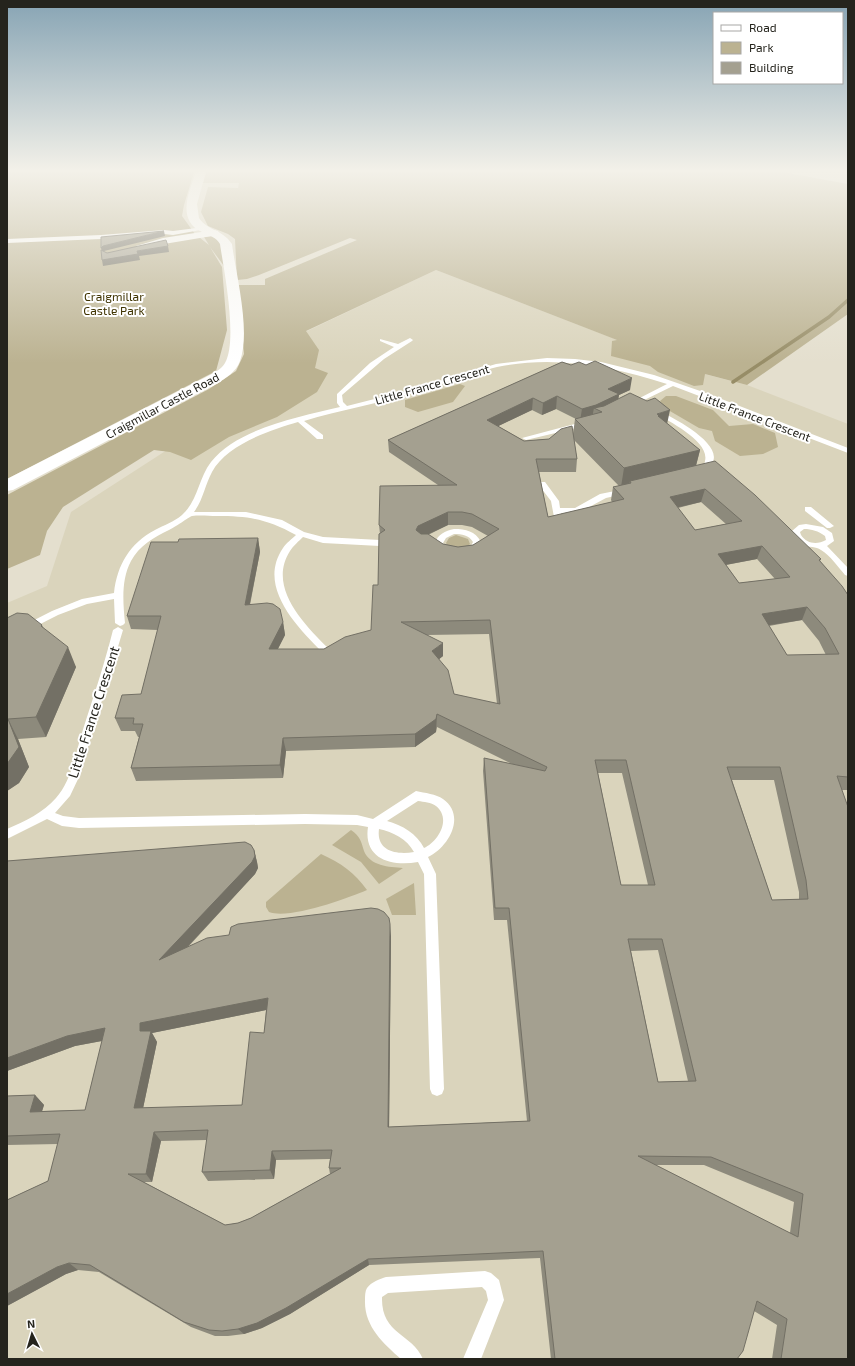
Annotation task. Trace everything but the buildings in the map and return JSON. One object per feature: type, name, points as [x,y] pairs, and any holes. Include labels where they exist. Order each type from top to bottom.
[{"type":"street","points":[[131,249],[187,236]]},
{"type":"street","name":"Craigmillar Castle Road","points":[[7,486],[202,386],[222,374],[233,362],[236,348],[237,329],[226,244],[223,239],[217,236]]},
{"type":"lane","points":[[7,240],[116,236]]},
{"type":"lane","points":[[382,340],[398,346]]},
{"type":"lane","points":[[345,408],[340,404],[339,395],[375,362],[398,346],[410,340]]},
{"type":"lane","name":"Little France Crescent","points":[[7,834],[46,814],[61,799],[78,764],[119,626],[119,578],[127,558],[140,544],[189,514],[198,501],[202,482],[208,469],[220,456],[236,445],[262,432],[299,420],[423,388],[484,368],[534,360],[569,360],[607,364],[628,369],[847,450]]},
{"type":"lane","points":[[620,410],[645,405],[672,384]]},
{"type":"lane","points":[[645,405],[690,432],[709,450],[711,456],[710,465],[701,472],[693,474]]},
{"type":"lane","points":[[299,420],[320,437]]},
{"type":"lane","points":[[526,438],[597,421]]},
{"type":"lane","points":[[542,484],[555,501],[559,523]]},
{"type":"lane","points":[[557,511],[577,510],[603,496],[631,490]]},
{"type":"lane","points":[[808,509],[830,526]]},
{"type":"lane","points":[[189,514],[246,514],[279,522],[301,534],[323,540],[380,543]]},
{"type":"lane","points":[[301,534],[286,549],[280,564],[278,585],[293,616],[325,650]]},
{"type":"lane","points":[[428,543],[439,542]]},
{"type":"lane","points":[[822,546],[848,573]]},
{"type":"lane","points":[[7,638],[55,613],[85,601],[120,595]]},
{"type":"lane","points":[[416,796],[435,798],[446,808],[450,823],[446,837],[422,856],[409,859],[392,859],[380,851],[373,839],[374,824],[416,796]]},
{"type":"lane","points":[[46,814],[62,822],[79,823],[305,818],[357,820],[395,828],[416,845],[430,874],[438,1089]]},
{"type":"lane","points":[[414,1359],[379,1326],[372,1307],[374,1292],[386,1285],[485,1279],[493,1286],[496,1300],[472,1359]]},
{"type":"shaded area","points":[[436,270],[708,375],[747,385],[848,424],[848,1359],[7,1359],[7,603],[47,586],[71,512],[246,399],[282,343]]},
{"type":"green space","name":"Craigmillar Castle Park","points":[[7,236],[197,236],[209,245],[204,237],[213,236],[223,243],[224,266],[210,247],[222,267],[227,330],[216,371],[7,479]]},
{"type":"green space","points":[[230,236],[848,236],[848,314],[747,385],[705,374],[703,385],[694,386],[658,372],[650,366],[611,356],[612,341],[617,340],[436,270],[306,331],[319,350],[315,368],[328,373],[317,392],[277,417],[229,437],[191,460],[170,452],[154,450],[63,507],[47,531],[40,555],[7,569],[7,495],[209,389],[236,371],[244,354],[237,285],[265,285],[265,279],[357,240],[350,238],[259,275],[247,279],[237,280],[235,239]]},
{"type":"green space","points":[[460,384],[465,386],[453,402],[418,412],[405,407],[405,400]]},
{"type":"green space","points":[[666,396],[676,396],[713,410],[729,426],[753,424],[775,433],[778,447],[763,454],[740,456],[715,441],[712,431],[699,428],[663,407],[660,401]]},
{"type":"green space","points":[[456,535],[468,539],[470,544],[463,548],[448,546],[446,543],[449,538]]},
{"type":"green space","points":[[351,830],[358,837],[367,856],[375,863],[403,868],[379,884],[361,862],[332,845]]},
{"type":"green space","points":[[321,854],[347,869],[358,878],[367,890],[333,903],[304,911],[278,914],[269,912],[266,907],[266,902]]},
{"type":"green space","points":[[414,883],[416,915],[392,915],[386,899]]},
{"type":"waterway","points":[[733,382],[829,317],[848,300]]}]
